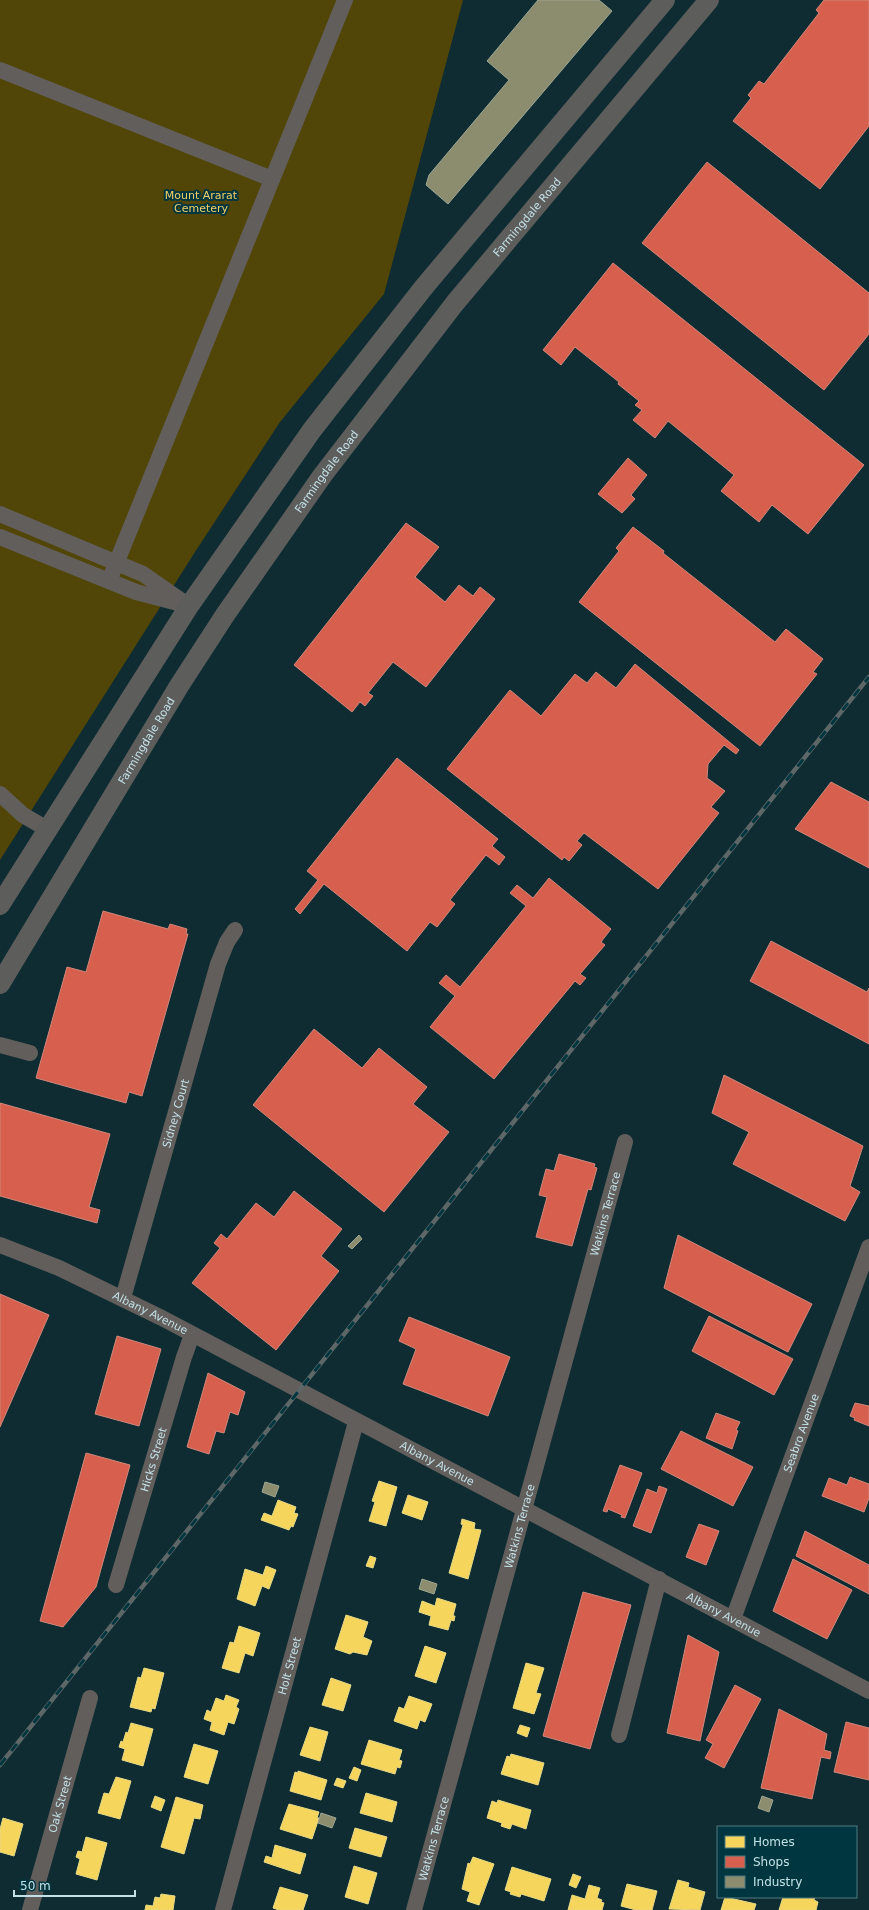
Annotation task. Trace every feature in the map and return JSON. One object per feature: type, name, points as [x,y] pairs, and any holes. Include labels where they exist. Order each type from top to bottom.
[{"type":"main road","points":[[0,905],[189,606],[312,430],[424,286],[665,0]]},
{"type":"main road","name":"Farmingdale Road","points":[[0,984],[179,686],[225,615],[304,501],[455,303],[709,0]]},
{"type":"street","points":[[109,581],[345,0]]},
{"type":"street","points":[[0,70],[272,180]]},
{"type":"street","points":[[0,514],[143,574],[189,606]]},
{"type":"street","points":[[0,537],[136,592],[189,606]]},
{"type":"street","points":[[0,794],[23,815],[47,830]]},
{"type":"street","name":"Sidney Court","points":[[123,1298],[218,964],[227,942],[235,930]]},
{"type":"street","points":[[0,1045],[30,1053]]},
{"type":"street","name":"Watkins Terrace","points":[[414,1910],[625,1142]]},
{"type":"street","name":"Albany Avenue","points":[[0,1245],[58,1268],[123,1298],[356,1422],[659,1579],[869,1691]]},
{"type":"street","name":"Seabro Avenue","points":[[733,1619],[869,1247]]},
{"type":"street","name":"Hicks Street","points":[[116,1584],[184,1357],[192,1335]]},
{"type":"street","name":"Holt Street","points":[[223,1910],[356,1422]]},
{"type":"street","points":[[619,1735],[659,1579]]},
{"type":"street","name":"Oak Street","points":[[30,1910],[90,1698]]},
{"type":"green space","name":"Mount Ararat Cemetery","points":[[0,0],[463,0],[384,294],[280,422],[195,552],[0,860]]},
{"type":"building: Homes","points":[[379,1481],[397,1487],[386,1526],[369,1521],[375,1502],[372,1501]]},
{"type":"building: Homes","points":[[408,1495],[428,1502],[422,1520],[402,1513]]},
{"type":"building: Homes","points":[[278,1500],[296,1507],[294,1513],[298,1514],[293,1527],[291,1526],[289,1530],[261,1520],[264,1513],[272,1516]]},
{"type":"building: Homes","points":[[462,1519],[475,1523],[474,1529],[481,1530],[468,1579],[449,1573],[463,1525],[461,1524]]},
{"type":"building: Homes","points":[[370,1556],[376,1558],[373,1568],[366,1566]]},
{"type":"building: Homes","points":[[266,1566],[276,1570],[269,1589],[262,1586],[255,1606],[237,1599],[245,1569],[263,1575]]},
{"type":"building: Homes","points":[[437,1598],[456,1604],[453,1616],[455,1616],[454,1621],[451,1620],[448,1630],[429,1625],[431,1616],[419,1612],[422,1601],[435,1606]]},
{"type":"building: Homes","points":[[346,1615],[368,1622],[363,1637],[372,1641],[367,1655],[353,1652],[350,1654],[335,1649]]},
{"type":"building: Homes","points":[[239,1626],[260,1633],[253,1656],[245,1653],[239,1673],[222,1668],[230,1642],[234,1643]]},
{"type":"building: Homes","points":[[425,1646],[446,1653],[436,1683],[415,1676]]},
{"type":"building: Homes","points":[[526,1663],[544,1668],[536,1693],[541,1694],[534,1714],[513,1708]]},
{"type":"building: Homes","points":[[144,1668],[164,1673],[155,1709],[152,1708],[151,1712],[130,1707],[138,1677],[141,1678]]},
{"type":"building: Homes","points":[[331,1678],[351,1685],[343,1711],[322,1705]]},
{"type":"building: Homes","points":[[226,1695],[239,1700],[236,1707],[239,1709],[234,1724],[228,1722],[224,1735],[210,1730],[212,1722],[204,1719],[207,1710],[211,1712],[216,1698],[224,1701]]},
{"type":"building: Homes","points":[[409,1696],[432,1704],[425,1722],[420,1720],[417,1729],[394,1721],[399,1707],[404,1709]]},
{"type":"building: Homes","points":[[131,1723],[153,1729],[143,1766],[122,1760],[125,1749],[119,1747],[121,1741],[123,1742],[126,1732],[128,1733]]},
{"type":"building: Homes","points":[[520,1725],[530,1728],[527,1737],[517,1733]]},
{"type":"building: Homes","points":[[310,1727],[328,1732],[320,1761],[300,1755]]},
{"type":"building: Homes","points":[[369,1740],[402,1750],[399,1760],[402,1761],[400,1768],[397,1767],[395,1774],[361,1764]]},
{"type":"building: Homes","points":[[194,1744],[218,1751],[208,1784],[184,1777]]},
{"type":"building: Homes","points":[[511,1754],[544,1763],[538,1785],[501,1774],[507,1756],[510,1757]]},
{"type":"building: Homes","points":[[354,1767],[361,1770],[357,1781],[349,1778]]},
{"type":"building: Homes","points":[[298,1771],[327,1780],[321,1800],[290,1791],[295,1772],[298,1773]]},
{"type":"building: Homes","points":[[116,1777],[131,1781],[120,1819],[98,1813],[104,1793],[109,1794]]},
{"type":"building: Homes","points":[[337,1778],[346,1781],[343,1788],[334,1785]]},
{"type":"building: Homes","points":[[366,1793],[397,1802],[392,1822],[360,1813]]},
{"type":"building: Homes","points":[[155,1796],[165,1800],[161,1811],[151,1807]]},
{"type":"building: Homes","points":[[176,1797],[203,1805],[200,1819],[194,1818],[184,1854],[161,1847]]},
{"type":"building: Homes","points":[[498,1800],[531,1810],[526,1829],[512,1824],[510,1829],[501,1826],[502,1823],[487,1818],[492,1801],[497,1803]]},
{"type":"building: Homes","points":[[289,1804],[319,1812],[317,1818],[319,1818],[312,1839],[280,1829]]},
{"type":"building: Homes","points":[[3,1818],[23,1824],[14,1856],[0,1852],[0,1829]]},
{"type":"building: Homes","points":[[355,1828],[387,1837],[381,1857],[349,1848]]},
{"type":"building: Homes","points":[[86,1837],[107,1843],[97,1880],[76,1874],[80,1859],[76,1857],[78,1851],[82,1852]]},
{"type":"building: Homes","points":[[275,1845],[306,1854],[300,1874],[264,1862],[266,1856],[272,1858]]},
{"type":"building: Homes","points":[[473,1857],[494,1864],[479,1905],[467,1901],[470,1892],[462,1889],[468,1863],[470,1864]]},
{"type":"building: Homes","points":[[354,1866],[377,1873],[368,1904],[345,1897]]},
{"type":"building: Homes","points":[[512,1867],[551,1879],[544,1901],[521,1894],[520,1897],[510,1894],[511,1892],[505,1890]]},
{"type":"building: Homes","points":[[573,1874],[581,1877],[576,1888],[569,1885]]},
{"type":"building: Homes","points":[[678,1880],[689,1883],[688,1887],[705,1892],[700,1910],[669,1909]]},
{"type":"building: Homes","points":[[627,1884],[657,1891],[652,1910],[636,1910],[621,1906]]},
{"type":"building: Homes","points":[[589,1885],[600,1888],[597,1898],[602,1900],[601,1902],[604,1903],[602,1910],[568,1910],[572,1895],[585,1899]]},
{"type":"building: Homes","points":[[280,1887],[308,1895],[303,1910],[279,1910],[273,1908]]},
{"type":"building: Homes","points":[[161,1894],[175,1896],[173,1910],[145,1910],[146,1905],[153,1906],[155,1897],[160,1898]]},
{"type":"building: Homes","points":[[725,1898],[756,1904],[754,1910],[721,1910]]},
{"type":"building: Homes","points":[[783,1898],[815,1898],[814,1900],[818,1902],[816,1910],[779,1910]]},
{"type":"building: Shops","points":[[824,0],[869,0],[869,126],[820,189],[733,121],[751,98],[748,95],[759,81],[764,84],[819,13],[816,10]]},
{"type":"building: Shops","points":[[707,162],[869,293],[869,334],[824,390],[642,243]]},
{"type":"building: Shops","points":[[613,263],[864,465],[808,534],[772,505],[759,522],[721,491],[734,475],[668,421],[655,438],[633,420],[642,410],[635,405],[639,401],[618,384],[619,382],[575,347],[561,365],[543,350]]},
{"type":"building: Shops","points":[[628,458],[647,475],[631,495],[635,499],[622,513],[598,494]]},
{"type":"building: Shops","points":[[406,523],[439,547],[415,577],[445,602],[459,585],[473,596],[480,587],[495,599],[426,687],[393,662],[368,693],[373,696],[365,706],[360,702],[352,712],[294,665]]},
{"type":"building: Shops","points":[[633,527],[664,551],[663,553],[775,642],[786,629],[823,659],[813,672],[817,674],[760,746],[579,602],[619,551],[616,548]]},
{"type":"building: Shops","points":[[635,664],[739,750],[736,754],[724,745],[708,764],[707,778],[725,791],[711,807],[719,813],[658,889],[584,833],[577,841],[582,845],[569,861],[564,857],[562,860],[447,769],[510,690],[541,716],[575,674],[587,683],[596,672],[616,688]]},
{"type":"building: Shops","points":[[397,758],[498,839],[492,846],[505,857],[499,865],[486,855],[450,900],[455,904],[437,927],[430,922],[407,951],[324,884],[300,914],[295,909],[318,880],[307,871]]},
{"type":"building: Shops","points":[[831,782],[869,802],[869,868],[795,829]]},
{"type":"building: Shops","points":[[549,878],[611,929],[601,942],[605,945],[580,974],[586,978],[580,985],[575,981],[494,1079],[430,1027],[455,996],[439,983],[446,975],[460,987],[526,906],[510,893],[517,885],[533,898]]},
{"type":"building: Shops","points":[[103,911],[168,929],[170,924],[187,929],[186,934],[188,934],[142,1096],[129,1092],[126,1103],[36,1078],[67,967],[86,972]]},
{"type":"building: Shops","points":[[771,941],[867,992],[869,988],[869,1044],[750,981]]},
{"type":"building: Shops","points":[[314,1029],[362,1068],[379,1048],[427,1087],[413,1104],[449,1132],[384,1212],[253,1105]]},
{"type":"building: Shops","points":[[724,1075],[863,1146],[850,1186],[860,1192],[845,1221],[733,1164],[749,1132],[712,1113]]},
{"type":"building: Shops","points":[[0,1103],[110,1134],[89,1207],[100,1210],[97,1223],[0,1196]]},
{"type":"building: Shops","points":[[559,1154],[595,1164],[594,1167],[597,1168],[591,1190],[588,1189],[572,1246],[536,1237],[547,1197],[539,1195],[546,1169],[554,1171]]},
{"type":"building: Shops","points":[[294,1191],[342,1229],[321,1256],[339,1271],[276,1350],[192,1283],[220,1248],[214,1243],[221,1234],[227,1239],[256,1203],[274,1217]]},
{"type":"building: Shops","points":[[678,1235],[812,1304],[788,1352],[664,1288]]},
{"type":"building: Shops","points":[[0,1294],[49,1315],[0,1427]]},
{"type":"building: Shops","points":[[709,1316],[793,1359],[774,1395],[692,1351]]},
{"type":"building: Shops","points":[[409,1317],[510,1357],[488,1416],[403,1384],[416,1349],[399,1341]]},
{"type":"building: Shops","points":[[117,1336],[161,1349],[139,1426],[95,1414]]},
{"type":"building: Shops","points":[[208,1373],[245,1392],[238,1415],[230,1412],[224,1433],[216,1431],[209,1454],[187,1447]]},
{"type":"building: Shops","points":[[855,1403],[869,1406],[869,1426],[854,1420],[855,1418],[850,1416]]},
{"type":"building: Shops","points":[[716,1413],[740,1422],[736,1430],[738,1431],[732,1449],[706,1438]]},
{"type":"building: Shops","points":[[681,1431],[753,1467],[733,1506],[661,1469]]},
{"type":"building: Shops","points":[[86,1453],[130,1465],[96,1587],[63,1627],[40,1621]]},
{"type":"building: Shops","points":[[620,1465],[642,1473],[625,1518],[621,1517],[622,1515],[608,1509],[607,1512],[603,1511]]},
{"type":"building: Shops","points":[[850,1477],[869,1484],[869,1498],[864,1512],[822,1496],[829,1478],[847,1485]]},
{"type":"building: Shops","points":[[659,1486],[667,1489],[651,1533],[633,1526],[647,1489],[657,1493]]},
{"type":"building: Shops","points":[[699,1524],[719,1531],[706,1565],[686,1557]]},
{"type":"building: Shops","points":[[805,1531],[869,1565],[869,1594],[796,1556]]},
{"type":"building: Shops","points":[[793,1559],[852,1590],[827,1639],[773,1611]]},
{"type":"building: Shops","points":[[583,1592],[631,1605],[590,1749],[543,1736]]},
{"type":"building: Shops","points":[[688,1635],[719,1652],[700,1741],[667,1733]]},
{"type":"building: Shops","points":[[735,1685],[761,1699],[724,1768],[705,1758],[713,1744],[706,1740]]},
{"type":"building: Shops","points":[[779,1709],[827,1734],[824,1750],[831,1752],[830,1759],[821,1757],[812,1799],[761,1788]]},
{"type":"building: Shops","points":[[846,1722],[869,1728],[869,1780],[834,1772]]},
{"type":"building: Industry","points":[[538,0],[599,0],[612,11],[448,204],[426,185],[429,175],[509,80],[487,61]]},
{"type":"building: Industry","points":[[359,1235],[362,1239],[352,1249],[348,1246]]},
{"type":"building: Industry","points":[[265,1482],[279,1486],[275,1497],[262,1492]]},
{"type":"building: Industry","points":[[422,1579],[437,1584],[434,1594],[419,1589]]},
{"type":"building: Industry","points":[[762,1796],[773,1800],[769,1812],[758,1808]]},
{"type":"building: Industry","points":[[321,1813],[336,1818],[332,1828],[318,1823]]},
{"type":"railway","points":[[0,1765],[869,677]]}]
